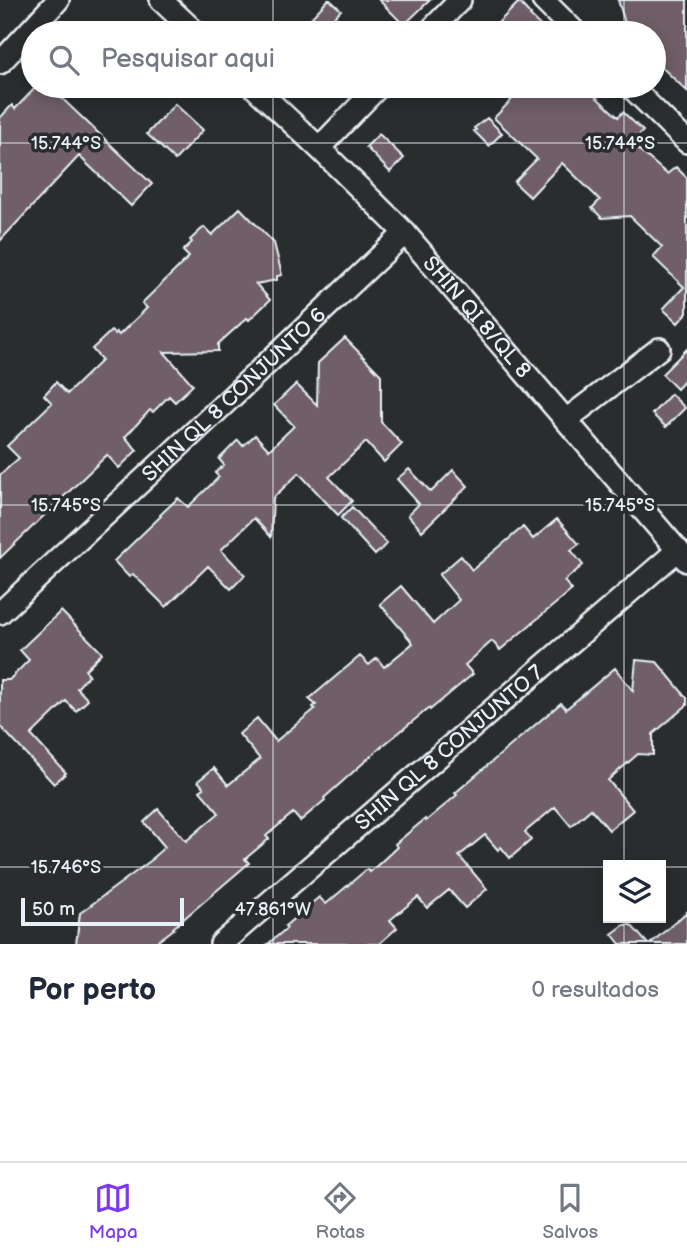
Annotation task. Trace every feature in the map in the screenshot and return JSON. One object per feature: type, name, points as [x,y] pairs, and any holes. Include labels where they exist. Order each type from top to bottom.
[{"type":"street","points":[[39,21],[58,0]]},
{"type":"street","points":[[161,0],[183,21]]},
{"type":"street","points":[[440,21],[460,0]]},
{"type":"street","points":[[542,0],[564,21]]},
{"type":"street","points":[[0,63],[21,40]]},
{"type":"street","name":"SHIN QI 8/QL 8","points":[[266,98],[405,233],[683,555]]},
{"type":"street","points":[[320,148],[368,98]]},
{"type":"street","points":[[642,98],[687,142]]},
{"type":"street","name":"SHIN QL 8 CONJUNTO 6","points":[[0,613],[405,233]]},
{"type":"street","points":[[566,420],[659,349]]},
{"type":"street","name":"SHIN QL 8 CONJUNTO 7","points":[[221,944],[683,555]]},
{"type":"building","points":[[328,0],[341,10],[331,21],[310,19]]},
{"type":"building","points":[[379,0],[430,0],[408,21],[400,21]]},
{"type":"building","points":[[618,0],[687,0],[687,91],[666,71],[666,21],[624,21]]},
{"type":"building","points":[[519,2],[535,21],[500,21]]},
{"type":"building","points":[[26,98],[62,98],[152,184],[131,206],[79,156],[0,241],[0,118],[12,105],[15,109]]},
{"type":"building","points":[[513,98],[597,98],[618,117],[623,112],[643,131],[631,143],[667,174],[676,167],[687,178],[687,313],[678,323],[663,309],[684,287],[653,257],[662,247],[630,216],[602,218],[592,208],[600,200],[562,163],[530,197],[514,182],[537,159],[494,118]]},
{"type":"building","points":[[175,104],[203,130],[175,160],[147,134]]},
{"type":"building","points":[[487,118],[502,133],[489,146],[474,131],[474,128]]},
{"type":"building","points":[[379,134],[404,158],[390,172],[366,147]]},
{"type":"building","points":[[240,208],[274,243],[282,275],[277,276],[277,280],[256,284],[270,300],[218,344],[218,351],[164,352],[193,385],[175,402],[169,396],[153,412],[150,410],[125,437],[137,450],[119,468],[107,455],[0,558],[0,475],[19,458],[7,446],[52,403],[44,395],[56,382],[67,394],[102,360],[92,349],[111,331],[119,335],[147,308],[142,303],[189,257],[183,251],[192,242],[190,240],[204,227],[212,235]]},
{"type":"building","points":[[345,338],[381,375],[381,422],[402,444],[384,462],[366,442],[329,477],[352,501],[338,515],[299,473],[273,498],[271,537],[254,518],[221,550],[245,575],[231,589],[208,566],[166,607],[133,574],[129,577],[114,561],[178,498],[188,507],[219,477],[215,473],[224,465],[219,459],[238,440],[243,446],[255,435],[269,450],[294,426],[274,405],[296,384],[317,405],[318,363]]},
{"type":"building","points":[[687,349],[687,378],[677,389],[662,374]]},
{"type":"building","points":[[671,394],[685,408],[666,427],[652,414]]},
{"type":"building","points":[[409,469],[431,492],[453,470],[468,486],[422,531],[408,515],[419,504],[397,479]]},
{"type":"building","points":[[352,507],[387,544],[375,555],[341,518]]},
{"type":"building","points":[[557,519],[579,544],[571,550],[583,565],[564,581],[572,590],[500,650],[492,641],[465,665],[473,674],[380,748],[300,821],[293,813],[266,836],[269,839],[245,859],[249,863],[154,944],[76,944],[80,913],[153,859],[165,847],[144,822],[158,809],[186,841],[219,813],[200,791],[204,788],[198,781],[214,768],[228,785],[260,759],[239,734],[257,718],[276,741],[315,709],[313,707],[316,705],[309,699],[360,656],[369,665],[377,658],[384,667],[413,643],[380,604],[401,586],[433,624],[459,600],[439,575],[461,556],[472,570],[523,527],[533,539]]},
{"type":"building","points":[[61,611],[102,653],[85,670],[89,675],[77,688],[88,700],[76,711],[66,701],[31,735],[66,773],[54,784],[0,726],[0,680],[9,680],[29,660],[20,650]]},
{"type":"building","points":[[636,660],[657,662],[687,698],[687,705],[653,734],[653,755],[638,754],[608,780],[633,810],[609,830],[591,809],[571,826],[555,807],[525,832],[531,840],[510,858],[501,847],[498,850],[485,835],[459,856],[487,889],[465,908],[449,890],[427,908],[418,897],[390,920],[397,928],[379,944],[268,944],[319,897],[326,904],[367,869],[370,872],[397,847],[395,844],[457,795],[455,793],[561,703],[566,709],[615,668],[633,691]]},
{"type":"building","points":[[687,912],[687,944],[650,944]]},
{"type":"building","points":[[624,925],[631,925],[648,944],[620,944],[612,934]]}]
